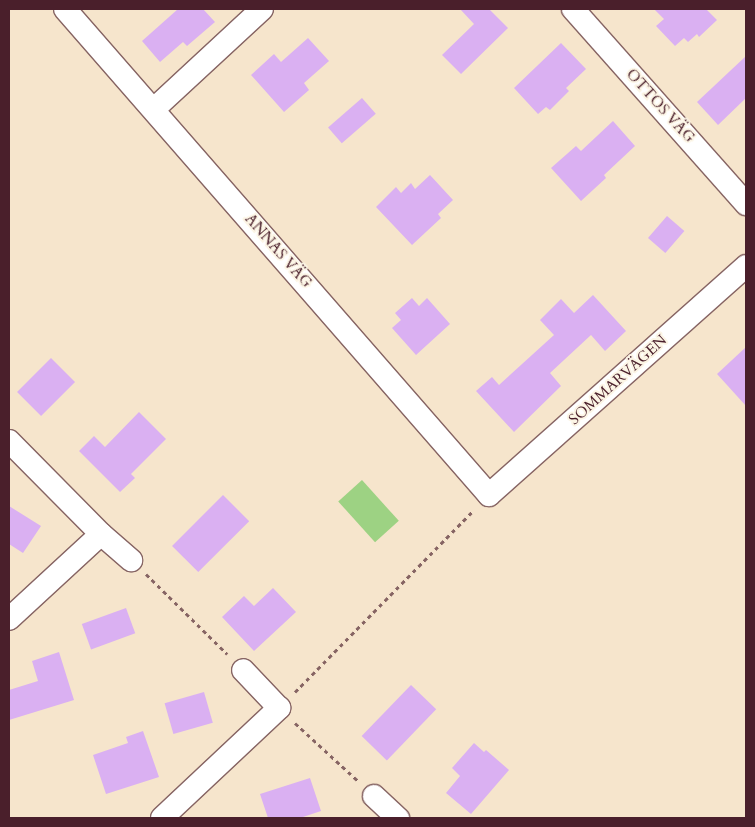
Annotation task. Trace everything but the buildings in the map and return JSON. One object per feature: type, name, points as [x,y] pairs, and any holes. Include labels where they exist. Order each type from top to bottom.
[{"type":"street","name":"ANNAS VÄG","points":[[66,9],[489,495]]},
{"type":"street","points":[[154,109],[262,9]]},
{"type":"street","name":"OTTOS VÄG","points":[[573,9],[746,204]]},
{"type":"street","name":"SOMMARVÄGEN","points":[[489,495],[746,266]]},
{"type":"street","points":[[9,441],[102,534],[131,560]]},
{"type":"street","points":[[10,614],[102,534]]},
{"type":"street","points":[[162,818],[279,708],[243,670]]},
{"type":"street","points":[[374,796],[398,818]]},
{"type":"path","points":[[374,796],[279,708],[489,495]]},
{"type":"path","points":[[131,560],[243,670]]},
{"type":"green space","points":[[362,480],[399,521],[375,542],[338,501]]}]
